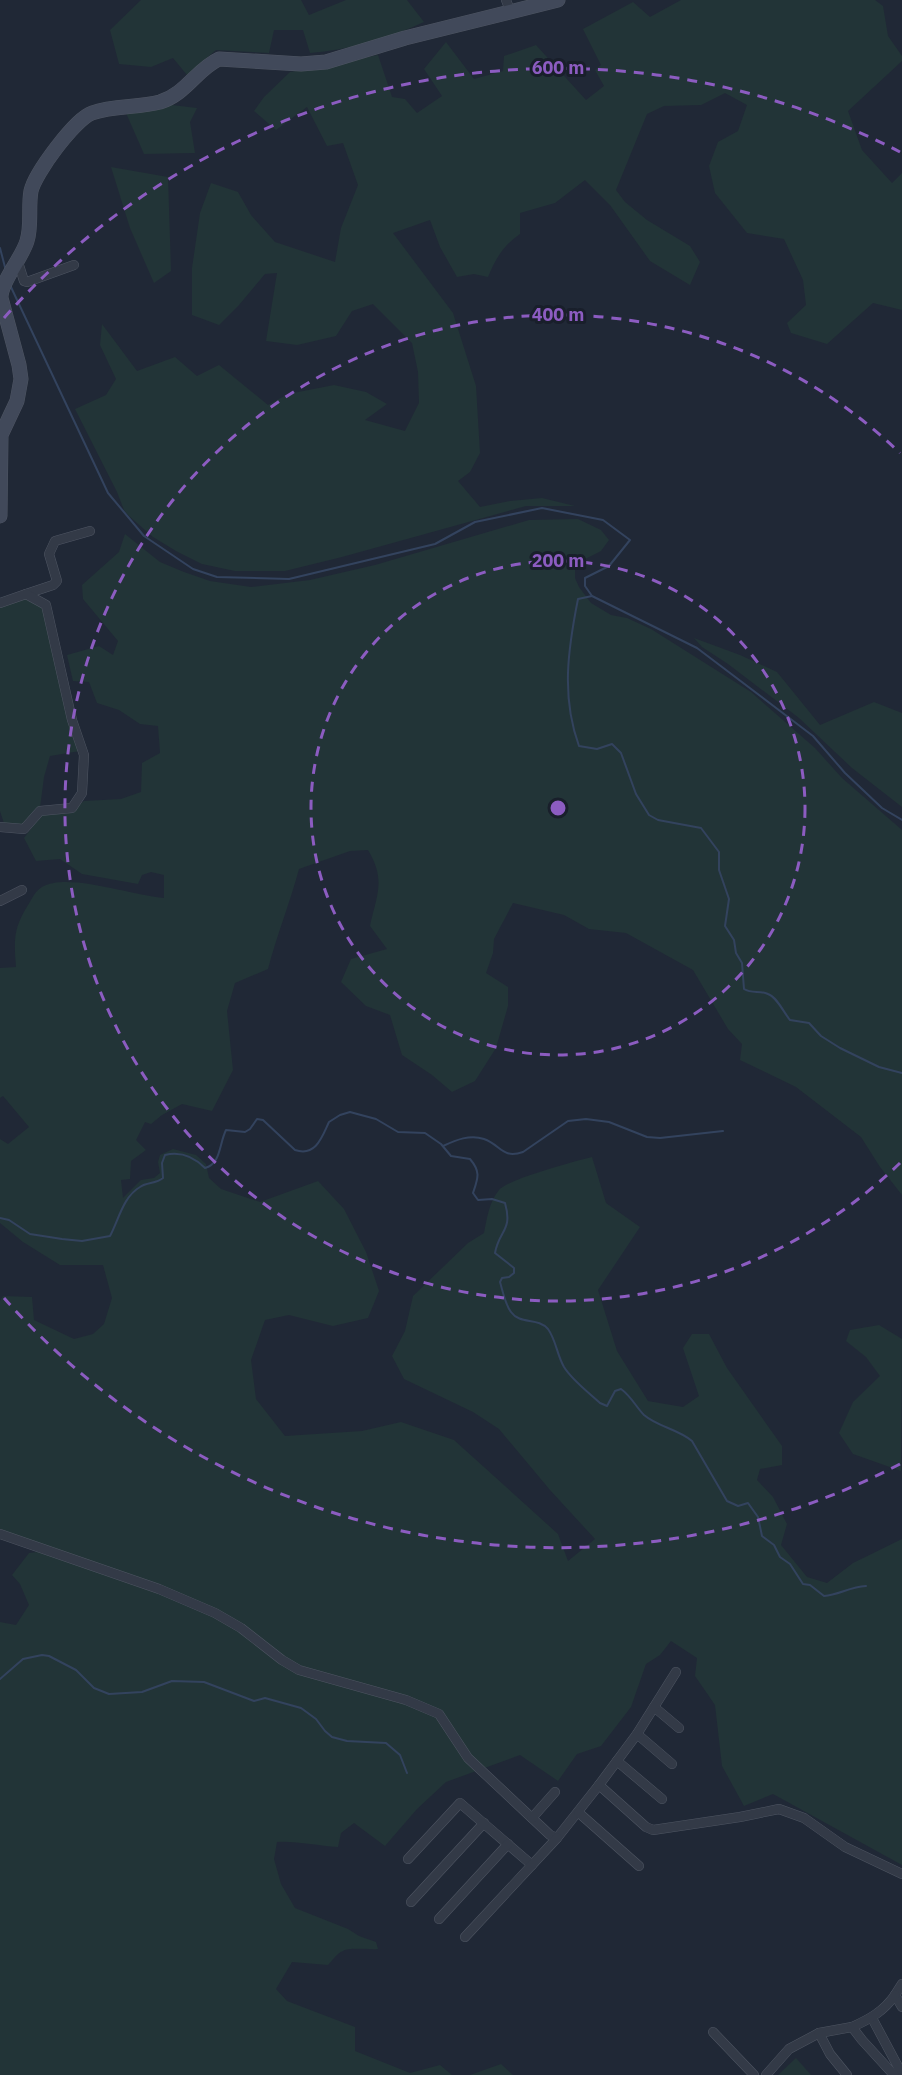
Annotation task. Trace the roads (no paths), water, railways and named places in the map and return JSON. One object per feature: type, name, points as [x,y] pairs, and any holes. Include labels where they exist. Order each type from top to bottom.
[{"type":"street","points":[[0,516],[1,435],[17,401],[21,379],[1,288],[17,264],[28,238],[31,192],[35,179],[79,122],[93,113],[160,102],[183,89],[219,59],[291,64],[326,62],[509,6],[558,0]]},
{"type":"street","points":[[17,264],[24,281],[27,282],[74,265]]},
{"type":"street","points":[[0,603],[53,585],[57,581],[49,554],[55,541],[90,531]]},
{"type":"street","points":[[0,827],[24,829],[40,811],[72,808],[82,793],[83,751],[72,720],[48,609],[41,601],[26,594]]},
{"type":"street","points":[[0,901],[22,890]]},
{"type":"street","points":[[0,1534],[149,1585],[215,1613],[241,1628],[299,1671],[406,1700],[439,1714],[468,1758],[550,1835],[557,1838]]},
{"type":"street","points":[[465,1937],[579,1813],[637,1734],[676,1672]]},
{"type":"street","points":[[654,1707],[679,1728]]},
{"type":"street","points":[[637,1734],[672,1764]]},
{"type":"street","points":[[617,1761],[662,1799]]},
{"type":"street","points":[[599,1785],[646,1827],[653,1830],[778,1809],[804,1818],[845,1847],[902,1874]]},
{"type":"street","points":[[532,1818],[555,1792]]},
{"type":"street","points":[[408,1859],[460,1803],[532,1865]]},
{"type":"street","points":[[579,1813],[639,1866]]},
{"type":"street","points":[[411,1902],[484,1823]]},
{"type":"street","points":[[439,1919],[508,1844]]},
{"type":"street","points":[[766,2075],[789,2049],[819,2033],[852,2027],[872,2018],[890,2002],[902,1984]]},
{"type":"street","points":[[895,1995],[902,2007]]},
{"type":"street","points":[[872,2018],[902,2074]]},
{"type":"street","points":[[852,2027],[894,2075]]},
{"type":"street","points":[[713,2032],[754,2075]]},
{"type":"street","points":[[819,2033],[830,2054],[847,2075]]},
{"type":"waterway","points":[[0,248],[6,271]]},
{"type":"waterway","points":[[10,285],[108,493],[144,536],[193,569],[217,577],[289,579],[435,544],[475,522],[542,508],[603,520],[630,540],[609,566],[585,578],[585,586],[592,596],[697,648],[813,736],[845,773],[882,808],[902,820]]},
{"type":"waterway","points":[[592,596],[578,599],[569,655],[568,691],[573,728],[579,746],[597,749],[612,744],[621,753],[636,794],[649,815],[658,820],[701,828],[719,852],[719,870],[729,899],[725,926],[734,940],[736,953],[742,963],[744,989],[771,996],[790,1020],[809,1023],[821,1036],[840,1048],[879,1067],[902,1073]]},
{"type":"waterway","points":[[0,1218],[9,1220],[30,1234],[82,1241],[110,1236],[129,1196],[143,1185],[163,1178],[162,1163],[165,1155],[187,1156],[205,1168],[217,1158],[226,1130],[245,1132],[257,1119],[263,1120],[295,1150],[302,1151],[308,1151],[317,1144],[329,1122],[350,1112],[376,1119],[398,1132],[425,1133],[441,1144],[451,1156],[470,1159],[477,1172],[473,1193],[478,1200],[492,1199],[505,1203],[506,1225],[495,1253],[514,1268],[514,1273],[502,1278],[500,1282],[506,1302],[515,1316],[539,1323],[548,1329],[567,1372],[600,1403],[607,1406],[615,1391],[621,1389],[644,1415],[692,1441],[727,1501],[738,1506],[748,1503],[758,1517],[762,1536],[774,1545],[780,1557],[790,1564],[803,1584],[810,1585],[824,1596],[866,1586]]},
{"type":"waterway","points":[[443,1146],[463,1138],[474,1137],[484,1139],[506,1153],[516,1154],[523,1152],[568,1121],[586,1119],[609,1122],[647,1137],[660,1138],[723,1131]]},
{"type":"waterway","points":[[0,1679],[23,1659],[42,1655],[49,1656],[76,1670],[94,1688],[109,1694],[142,1692],[172,1681],[204,1682],[254,1701],[265,1698],[301,1708],[316,1719],[332,1737],[347,1741],[386,1743],[400,1755],[407,1773]]}]
